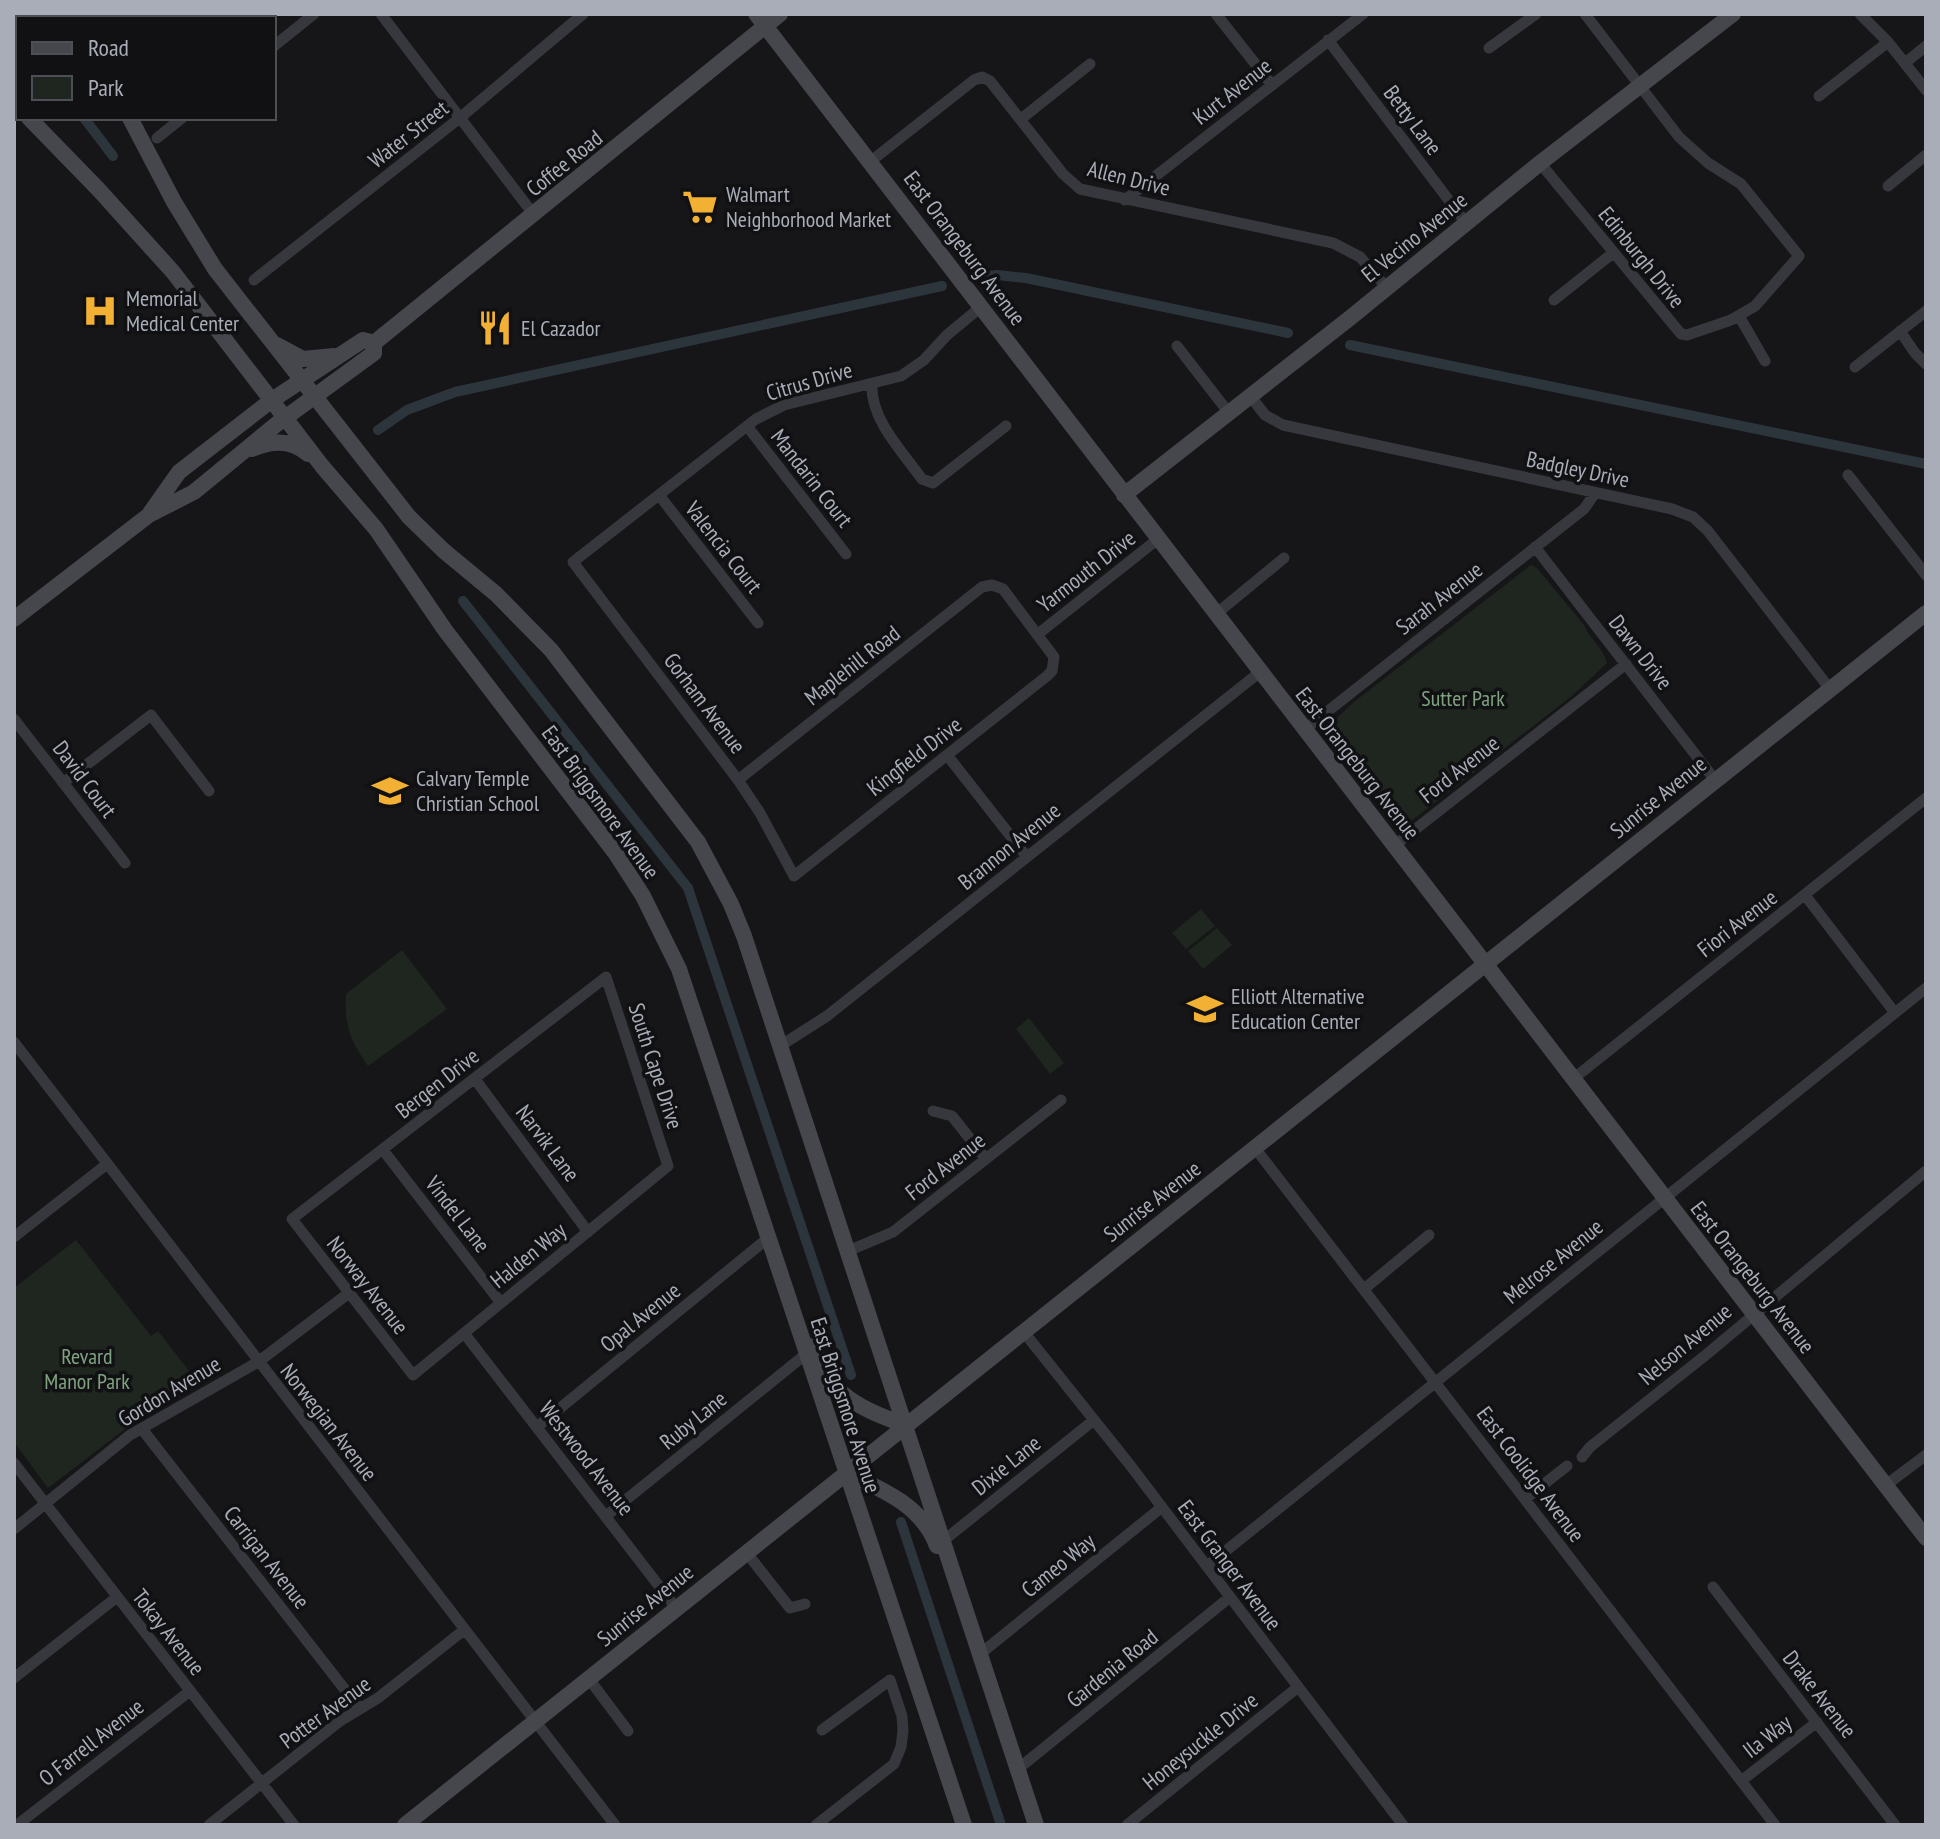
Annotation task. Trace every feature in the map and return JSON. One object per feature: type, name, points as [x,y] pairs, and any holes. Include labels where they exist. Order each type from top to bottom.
[{"type":"main road","name":"Coffee Road","points":[[374,343],[534,215],[761,20],[780,14]]},
{"type":"main road","name":"El Vecino Avenue","points":[[1124,495],[1251,397],[1540,163],[1733,14]]},
{"type":"main road","name":"East Orangeburg Avenue","points":[[761,20],[1926,1538]]},
{"type":"main road","name":"East Briggsmore Avenue","points":[[31,120],[173,272],[322,466],[376,529],[445,630],[616,854],[643,896],[679,969],[964,1825]]},
{"type":"main road","points":[[131,120],[215,269],[314,398],[423,532],[496,594],[551,650],[678,813],[715,872],[731,904],[780,1046],[1036,1825]]},
{"type":"main road","name":"Coffee Road","points":[[149,515],[179,472],[272,400],[363,340],[374,343]]},
{"type":"main road","points":[[273,343],[303,359],[340,356]]},
{"type":"main road","name":"Coffee Road","points":[[14,619],[149,515],[194,492],[374,353],[374,343]]},
{"type":"main road","points":[[240,455],[280,441],[301,448],[322,466]]},
{"type":"main road","name":"Sunrise Avenue","points":[[405,1825],[1926,613]]},
{"type":"main road","points":[[785,1292],[803,1314],[816,1356],[829,1379],[848,1399],[863,1409],[905,1425]]},
{"type":"main road","points":[[845,1472],[902,1500],[935,1540],[948,1576],[960,1594]]},
{"type":"street","points":[[276,44],[314,14]]},
{"type":"street","points":[[381,14],[534,215]]},
{"type":"street","name":"Water Street","points":[[254,280],[461,117],[583,14]]},
{"type":"street","points":[[1216,14],[1272,85]]},
{"type":"street","name":"Kurt Avenue","points":[[1125,200],[1363,14]]},
{"type":"street","points":[[1489,48],[1536,14]]},
{"type":"street","points":[[1585,14],[1641,87]]},
{"type":"street","points":[[1860,14],[1888,42],[1926,90]]},
{"type":"street","name":"Betty Lane","points":[[1328,40],[1466,223]]},
{"type":"street","points":[[1819,96],[1888,42]]},
{"type":"street","points":[[1905,63],[1926,46]]},
{"type":"street","points":[[1021,119],[1090,64]]},
{"type":"street","name":"Allen Drive","points":[[871,161],[974,80],[982,77],[990,81],[1069,181],[1090,193],[1333,243],[1360,257],[1387,288]]},
{"type":"street","name":"Edinburgh Drive","points":[[1540,163],[1681,334],[1687,335],[1739,316],[1762,300],[1799,256],[1741,184],[1693,151],[1641,87]]},
{"type":"street","points":[[157,138],[180,120]]},
{"type":"street","points":[[1888,186],[1926,155]]},
{"type":"street","points":[[1554,300],[1613,253]]},
{"type":"street","name":"Citrus Drive","points":[[573,562],[747,426],[784,405],[901,376],[914,368],[982,306]]},
{"type":"street","points":[[1855,367],[1926,311]]},
{"type":"street","points":[[1739,316],[1765,361]]},
{"type":"street","points":[[1900,331],[1926,364]]},
{"type":"street","points":[[1177,346],[1229,413]]},
{"type":"street","points":[[872,384],[877,413],[922,479],[933,483],[1006,426]]},
{"type":"street","name":"Badgley Drive","points":[[1251,397],[1265,415],[1283,425],[1672,509],[1701,522],[1830,689]]},
{"type":"street","name":"Mandarin Court","points":[[747,426],[846,554]]},
{"type":"street","points":[[1848,475],[1926,575]]},
{"type":"street","name":"Sarah Avenue","points":[[1304,730],[1584,509],[1595,493]]},
{"type":"street","name":"Valencia Court","points":[[659,495],[758,623]]},
{"type":"street","name":"Yarmouth Drive","points":[[1038,634],[1158,539]]},
{"type":"street","name":"Dawn Drive","points":[[1535,547],[1715,780]]},
{"type":"street","points":[[1216,614],[1284,558]]},
{"type":"street","name":"Gorham Avenue","points":[[573,562],[738,780],[794,876]]},
{"type":"street","name":"Maplehill Road","points":[[738,780],[982,587],[992,585],[1003,589],[1038,634]]},
{"type":"street","name":"Kingfield Drive","points":[[794,876],[1047,676],[1054,663],[1052,652],[1038,634]]},
{"type":"street","name":"Ford Avenue","points":[[1394,846],[1626,664]]},
{"type":"street","name":"Brannon Avenue","points":[[780,1046],[827,1016],[1260,672]]},
{"type":"street","points":[[63,783],[151,715],[209,791]]},
{"type":"street","name":"David Court","points":[[14,719],[125,863]]},
{"type":"street","points":[[947,755],[1027,857]]},
{"type":"street","name":"Fiori Avenue","points":[[1573,1079],[1926,798]]},
{"type":"street","points":[[1805,895],[1895,1013]]},
{"type":"street","name":"Bergen Drive","points":[[292,1219],[606,977]]},
{"type":"street","name":"South Cape Drive","points":[[606,977],[668,1166]]},
{"type":"street","name":"Melrose Avenue","points":[[1207,1566],[1926,988]]},
{"type":"street","name":"Norwegian Avenue","points":[[14,1042],[610,1823]]},
{"type":"street","name":"Narvik Lane","points":[[475,1079],[588,1232]]},
{"type":"street","name":"Ford Avenue","points":[[848,1251],[893,1232],[1061,1100]]},
{"type":"street","points":[[933,1111],[952,1116],[986,1159]]},
{"type":"street","name":"East Coolidge Avenue","points":[[1255,1148],[1775,1825]]},
{"type":"street","name":"Vindel Lane","points":[[383,1150],[501,1303]]},
{"type":"street","points":[[14,1237],[107,1164]]},
{"type":"street","name":"Halden Way","points":[[413,1375],[668,1166]]},
{"type":"street","name":"Nelson Avenue","points":[[1582,1457],[1590,1447],[1926,1171]]},
{"type":"street","name":"Norway Avenue","points":[[292,1219],[413,1375]]},
{"type":"street","points":[[1364,1289],[1429,1235]]},
{"type":"street","name":"Opal Avenue","points":[[537,1427],[768,1238]]},
{"type":"street","name":"Gordon Avenue","points":[[14,1529],[142,1429],[258,1362],[349,1293]]},
{"type":"street","name":"East Granger Avenue","points":[[1023,1331],[1162,1507],[1403,1825]]},
{"type":"street","name":"Westwood Avenue","points":[[464,1333],[676,1608]]},
{"type":"street","name":"Ruby Lane","points":[[606,1516],[806,1354]]},
{"type":"street","name":"Dixie Lane","points":[[943,1541],[1094,1420]]},
{"type":"street","name":"Carrigan Avenue","points":[[142,1429],[360,1709]]},
{"type":"street","points":[[1886,1485],[1926,1455]]},
{"type":"street","name":"Tokay Avenue","points":[[14,1463],[294,1825]]},
{"type":"street","points":[[1525,1499],[1567,1466]]},
{"type":"street","name":"Cameo Way","points":[[980,1654],[1162,1507]]},
{"type":"street","points":[[746,1552],[790,1608],[805,1604]]},
{"type":"street","name":"Drake Avenue","points":[[1713,1587],[1895,1825]]},
{"type":"street","points":[[14,1678],[117,1597]]},
{"type":"street","name":"Gardenia Road","points":[[1018,1769],[1230,1597]]},
{"type":"street","name":"Potter Avenue","points":[[209,1825],[340,1721],[378,1698],[464,1630]]},
{"type":"street","points":[[589,1679],[628,1731]]},
{"type":"street","points":[[816,1825],[894,1764],[903,1731],[902,1716],[890,1680],[822,1730]]},
{"type":"street","name":"Honeysuckle Drive","points":[[1127,1825],[1298,1687]]},
{"type":"street","name":"O Farrell Avenue","points":[[17,1825],[190,1691]]},
{"type":"street","name":"Ila Way","points":[[1741,1781],[1817,1722]]},
{"type":"green space","name":"Sutter Park","points":[[1531,565],[1537,568],[1584,625],[1607,663],[1573,695],[1406,825],[1399,826],[1327,732],[1327,727],[1354,702]]},
{"type":"green space","points":[[1201,909],[1215,926],[1186,949],[1172,933]]},
{"type":"green space","points":[[1217,928],[1232,945],[1203,969],[1188,951]]},
{"type":"green space","points":[[402,950],[447,1009],[368,1066],[350,1032],[346,994]]},
{"type":"green space","points":[[1029,1018],[1064,1063],[1050,1074],[1016,1029]]},
{"type":"green space","name":"Revard Manor Park","points":[[76,1240],[151,1336],[158,1331],[200,1385],[138,1419],[48,1488],[14,1442],[14,1288]]},
{"type":"waterway","points":[[86,120],[113,156]]},
{"type":"waterway","points":[[979,277],[1026,278],[1288,333]]},
{"type":"waterway","points":[[378,430],[407,410],[455,392],[942,286]]},
{"type":"waterway","points":[[1350,345],[1926,464]]},
{"type":"waterway","points":[[463,601],[688,888],[851,1375]]},
{"type":"waterway","points":[[901,1522],[1001,1825]]},
{"type":"place","name":"Walmart Neighborhood Market","points":[[700,207]]},
{"type":"place","name":"Memorial Medical Center","points":[[100,311]]},
{"type":"place","name":"El Cazador","points":[[495,328]]},
{"type":"place","name":"Calvary Temple Christian School","points":[[390,791]]},
{"type":"place","name":"Elliott Alternative Education Center","points":[[1205,1009]]}]
